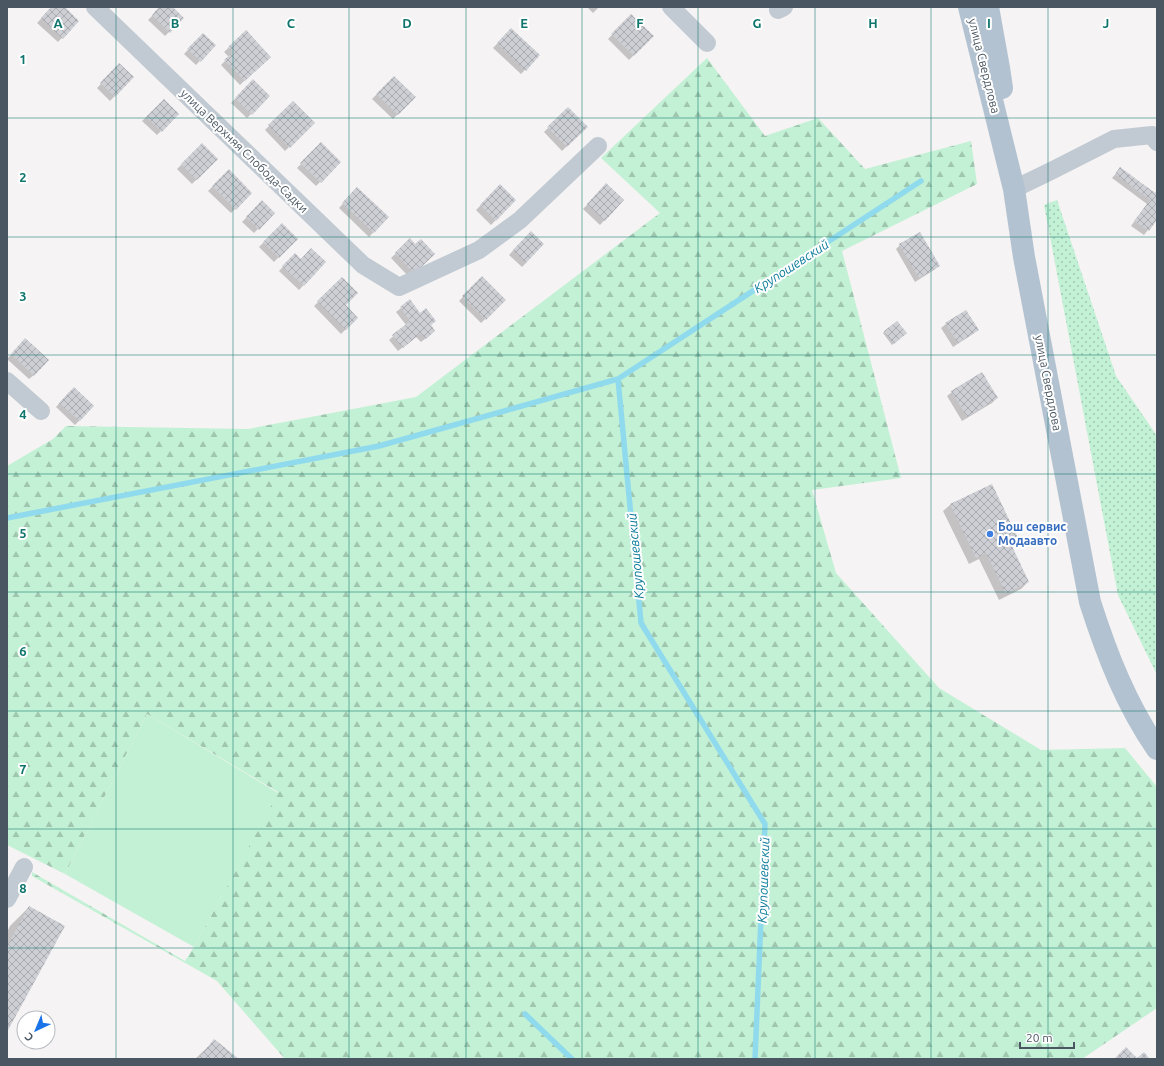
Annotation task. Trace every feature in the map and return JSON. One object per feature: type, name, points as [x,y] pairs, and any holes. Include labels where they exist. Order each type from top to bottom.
[{"type":"main road","name":"улица Свердлова","points":[[969,7],[1014,189],[1024,257],[1090,602],[1103,643],[1121,686],[1144,730],[1157,749]]},
{"type":"main road","points":[[988,7],[999,68],[1014,189]]},
{"type":"street","name":"улица Верхняя Слобода-Садки","points":[[96,7],[363,266],[400,286],[479,250],[520,220],[598,146]]},
{"type":"street","points":[[671,7],[707,43]]},
{"type":"street","points":[[1014,189],[1051,172],[1114,139],[1152,135],[1157,142]]},
{"type":"street","points":[[7,381],[41,411]]},
{"type":"street","points":[[7,899],[24,867]]},
{"type":"green space","points":[[707,58],[765,136],[818,118],[865,169],[971,141],[977,184],[842,251],[901,478],[812,490],[836,573],[939,688],[1041,750],[1125,748],[1157,787],[1157,1008],[1082,1059],[285,1059],[217,981],[32,876],[32,872],[185,961],[278,792],[147,714],[65,874],[7,845],[7,466],[53,439],[66,426],[248,429],[416,397],[660,213],[601,158]]},
{"type":"green space","points":[[1057,200],[1116,376],[1157,436],[1157,675],[1118,595],[1044,205]]},
{"type":"green space","points":[[147,714],[278,793],[194,947],[65,874]]},
{"type":"building","points":[[51,7],[65,7],[79,21],[63,39],[41,18]]},
{"type":"building","points":[[159,7],[173,7],[184,18],[170,33],[152,15]]},
{"type":"building","points":[[631,14],[654,36],[634,56],[611,34]]},
{"type":"building","points":[[511,28],[540,55],[526,71],[497,43]]},
{"type":"building","points":[[246,30],[271,57],[245,81],[224,60],[233,52],[228,47]]},
{"type":"building","points":[[203,33],[216,45],[201,62],[187,49]]},
{"type":"building","points":[[119,63],[134,77],[115,97],[100,83]]},
{"type":"building","points":[[394,76],[416,97],[398,115],[376,94]]},
{"type":"building","points":[[253,79],[270,96],[252,115],[235,98]]},
{"type":"building","points":[[164,99],[179,114],[162,132],[146,117]]},
{"type":"building","points":[[293,101],[315,123],[290,148],[268,125]]},
{"type":"building","points":[[568,107],[588,127],[567,147],[547,127]]},
{"type":"building","points":[[321,142],[341,162],[321,183],[300,163]]},
{"type":"building","points":[[202,143],[218,159],[197,180],[181,164]]},
{"type":"building","points":[[1120,167],[1155,193],[1157,190],[1157,220],[1149,231],[1134,221],[1150,200],[1115,174]]},
{"type":"building","points":[[229,169],[252,193],[236,210],[212,186]]},
{"type":"building","points":[[606,183],[624,200],[605,221],[587,204]]},
{"type":"building","points":[[500,184],[516,200],[496,221],[480,205]]},
{"type":"building","points":[[357,187],[389,217],[374,233],[342,203]]},
{"type":"building","points":[[262,200],[275,213],[259,230],[246,217]]},
{"type":"building","points":[[282,223],[298,239],[279,258],[263,242]]},
{"type":"building","points":[[531,231],[544,244],[526,263],[513,250]]},
{"type":"building","points":[[920,232],[940,266],[919,278],[899,244]]},
{"type":"building","points":[[410,238],[415,244],[421,239],[435,254],[414,274],[395,253]]},
{"type":"building","points":[[311,248],[326,262],[304,286],[282,266],[295,253],[301,259]]},
{"type":"building","points":[[482,276],[506,300],[486,320],[462,296]]},
{"type":"building","points":[[342,277],[358,293],[346,305],[358,318],[346,330],[317,301]]},
{"type":"building","points":[[410,299],[420,313],[426,308],[436,321],[431,325],[435,331],[426,339],[421,333],[403,348],[392,335],[410,321],[400,307]]},
{"type":"building","points":[[966,310],[979,330],[958,343],[945,323]]},
{"type":"building","points":[[897,321],[907,333],[894,344],[884,331]]},
{"type":"building","points":[[25,338],[49,360],[34,376],[11,354]]},
{"type":"building","points":[[982,372],[998,398],[967,417],[951,391]]},
{"type":"building","points":[[74,387],[94,406],[80,421],[59,403]]},
{"type":"building","points":[[992,484],[1018,538],[1010,542],[1029,582],[1006,594],[986,553],[976,558],[950,504]]},
{"type":"building","points":[[29,906],[65,926],[19,1010],[16,1010],[16,1016],[7,1032],[7,946]]},
{"type":"building","points":[[214,1039],[239,1059],[198,1059]]},
{"type":"building","points":[[1126,1047],[1137,1058],[1144,1052],[1150,1059],[1114,1059]]},
{"type":"waterway","name":"Крупошевский","points":[[755,1059],[765,824],[641,623],[618,379],[921,181]]},
{"type":"waterway","points":[[7,518],[379,446],[618,379]]},
{"type":"waterway","points":[[525,1014],[572,1059]]},
{"type":"place","name":"Бош сервис Модаавто","points":[[990,534]]}]
